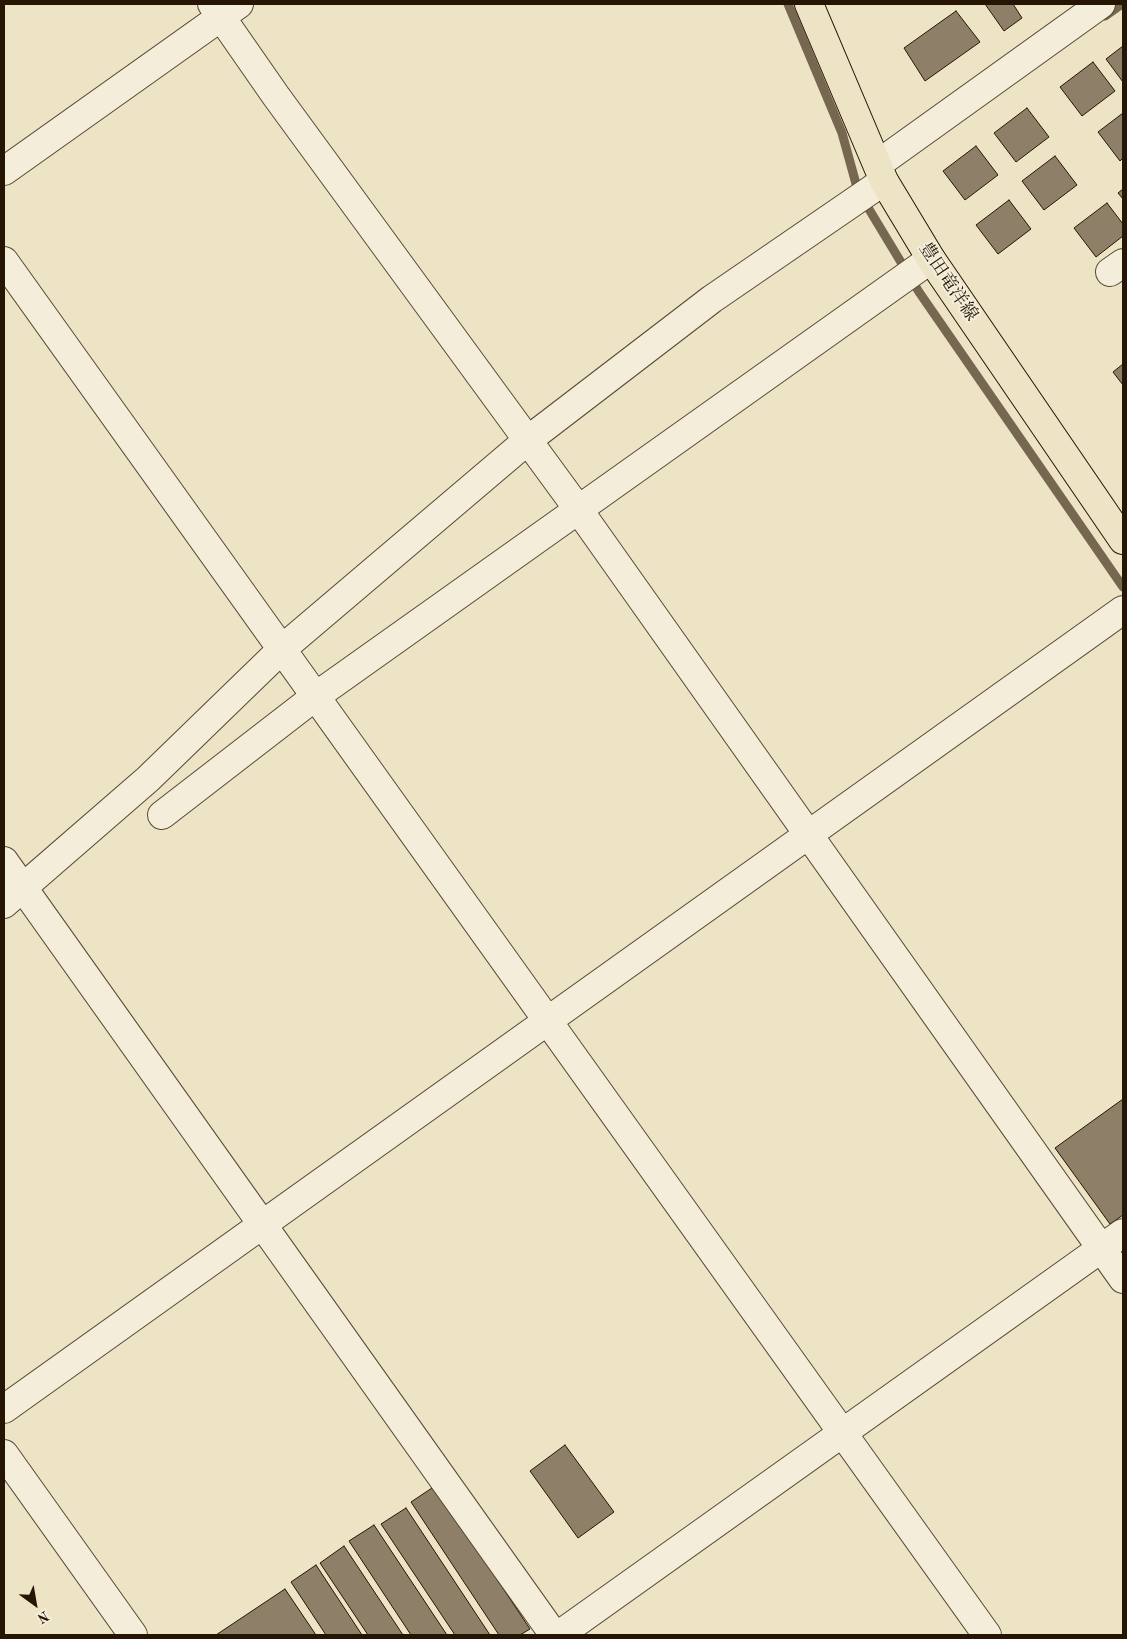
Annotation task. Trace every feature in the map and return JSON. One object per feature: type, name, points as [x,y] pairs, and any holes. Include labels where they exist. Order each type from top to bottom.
[{"type":"main road","name":"豊田竜洋線","points":[[809,4],[881,173],[931,259],[1123,540]]},
{"type":"street","points":[[14,896],[148,779],[282,649],[528,440],[1101,4]]},
{"type":"street","points":[[4,171],[224,8],[276,96],[578,509],[809,834],[1113,1241],[1123,1279]]},
{"type":"street","points":[[162,815],[316,696],[931,259]]},
{"type":"street","points":[[4,261],[841,1434],[987,1635]]},
{"type":"street","points":[[4,1409],[1123,610]]},
{"type":"street","points":[[4,861],[14,896],[263,1224],[554,1635]]},
{"type":"street","points":[[559,1635],[1113,1241]]},
{"type":"street","points":[[4,1454],[133,1635]]},
{"type":"building","points":[[985,4],[1013,4],[1022,18],[1004,31]]},
{"type":"building","points":[[956,11],[980,42],[925,81],[904,48]]},
{"type":"building","points":[[1123,46],[1123,82],[1106,59]]},
{"type":"building","points":[[1093,62],[1115,91],[1082,116],[1060,87]]},
{"type":"building","points":[[1027,108],[1049,137],[1016,162],[994,133]]},
{"type":"building","points":[[1123,113],[1123,158],[1120,161],[1098,132]]},
{"type":"building","points":[[976,146],[998,175],[965,200],[943,171]]},
{"type":"building","points":[[1055,156],[1077,185],[1044,210],[1022,181]]},
{"type":"building","points":[[1123,189],[1123,199],[1118,193]]},
{"type":"building","points":[[1009,200],[1031,229],[998,254],[976,225]]},
{"type":"building","points":[[1107,203],[1123,224],[1123,236],[1096,257],[1074,228]]},
{"type":"building","points":[[1123,364],[1123,385],[1113,372]]},
{"type":"building","points":[[1123,1099],[1123,1215],[1110,1224],[1055,1148]]},
{"type":"building","points":[[565,1445],[614,1512],[578,1538],[530,1471]]},
{"type":"building","points":[[435,1486],[530,1629],[520,1635],[499,1635],[411,1502]]},
{"type":"building","points":[[406,1508],[490,1635],[455,1635],[381,1524]]},
{"type":"building","points":[[374,1525],[447,1635],[411,1635],[349,1541]]},
{"type":"building","points":[[344,1546],[403,1635],[368,1635],[320,1563]]},
{"type":"building","points":[[316,1565],[362,1635],[326,1635],[291,1582]]},
{"type":"building","points":[[285,1589],[316,1635],[216,1635]]},
{"type":"waterway","points":[[788,4],[842,133],[858,191],[919,292],[1123,587]]},
{"type":"waterway","points":[[1105,16],[1122,4]]}]
